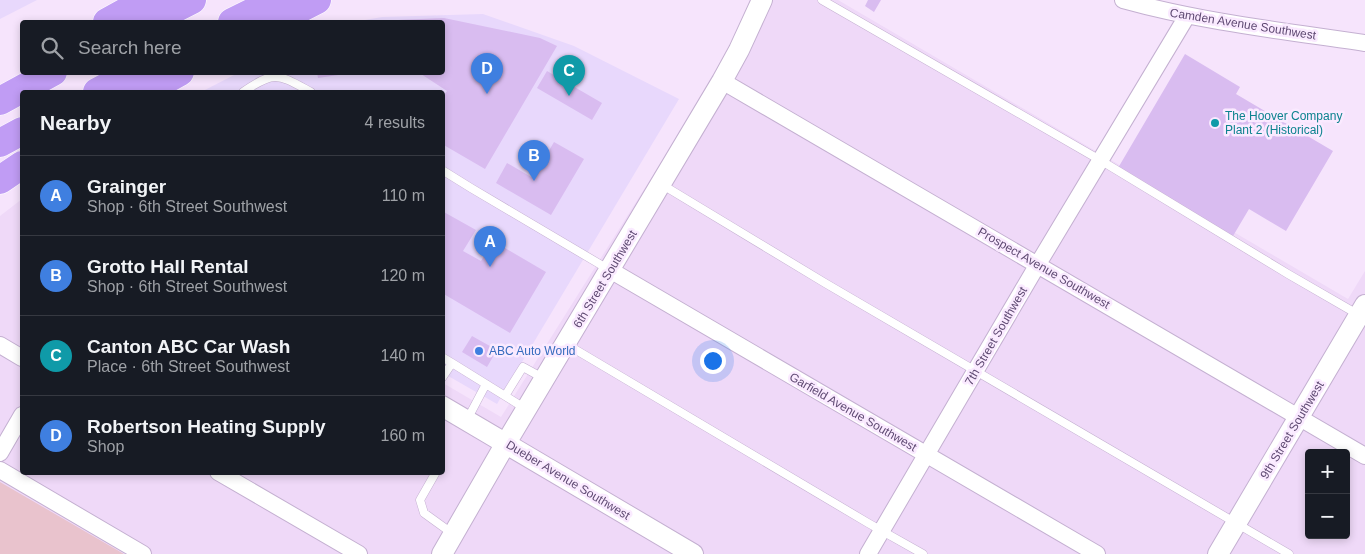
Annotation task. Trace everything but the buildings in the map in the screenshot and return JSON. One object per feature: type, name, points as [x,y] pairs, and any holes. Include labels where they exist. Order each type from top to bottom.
[{"type":"highway","points":[[111,20],[147,0]]},
{"type":"highway","points":[[153,20],[192,0]]},
{"type":"highway","points":[[236,20],[277,0]]},
{"type":"highway","points":[[278,20],[317,0]]},
{"type":"highway","points":[[0,82],[20,70]]},
{"type":"highway","points":[[0,100],[47,75]]},
{"type":"highway","points":[[100,90],[129,75]]},
{"type":"highway","points":[[148,90],[175,75]]},
{"type":"highway","points":[[0,145],[20,132]]},
{"type":"highway","points":[[0,180],[20,166]]},
{"type":"street","name":"6th Street Southwest","points":[[442,554],[526,409],[722,81],[739,50],[762,0]]},
{"type":"street","name":"Camden Avenue Southwest","points":[[1123,0],[1187,16],[1365,43]]},
{"type":"street","name":"7th Street Southwest","points":[[868,554],[1038,264],[1187,16]]},
{"type":"street","name":"Prospect Avenue Southwest","points":[[722,81],[1365,456]]},
{"type":"street","points":[[0,145],[20,158]]},
{"type":"street","name":"Garfield Avenue Southwest","points":[[610,270],[1097,554]]},
{"type":"street","name":"9th Street Southwest","points":[[1218,554],[1363,313]]},
{"type":"street","points":[[0,345],[20,357]]},
{"type":"street","name":"Dueber Avenue Southwest","points":[[445,409],[467,420],[693,554]]},
{"type":"street","points":[[0,453],[20,418]]},
{"type":"street","points":[[0,470],[143,554]]},
{"type":"street","points":[[223,475],[359,554]]},
{"type":"lane","points":[[822,0],[1100,160],[1279,269],[1363,313]]},
{"type":"lane","points":[[246,90],[263,79],[275,77],[288,80],[307,90]]},
{"type":"lane","points":[[445,172],[610,270]]},
{"type":"lane","points":[[661,184],[825,283],[1289,554]]},
{"type":"lane","points":[[566,344],[923,554]]},
{"type":"lane","points":[[445,358],[526,409]]},
{"type":"lane","points":[[445,373],[452,362]]},
{"type":"lane","points":[[505,396],[523,367],[544,379]]},
{"type":"lane","points":[[467,420],[486,384]]},
{"type":"lane","points":[[434,475],[420,500],[424,513],[453,534]]},
{"type":"shaded area","points":[[0,0],[37,0],[0,19]]},
{"type":"shaded area","points":[[763,0],[838,0],[1348,299],[1365,271],[1365,554],[0,554],[0,216],[20,201],[20,475],[445,475],[445,384],[501,417]]},
{"type":"shaded area","points":[[483,14],[574,46],[679,99],[497,404],[445,374],[445,90],[205,90],[234,75],[445,75],[445,20],[365,20],[382,17]]},
{"type":"shaded area","points":[[0,482],[124,554],[0,554]]},
{"type":"place","name":"Robertson Heating Supply","points":[[487,94]]},
{"type":"place","name":"Canton ABC Car Wash","points":[[569,96]]},
{"type":"place","name":"The Hoover Company Plant 2 (Historical)","points":[[1215,123]]},
{"type":"place","name":"Grotto Hall Rental","points":[[534,181]]},
{"type":"place","name":"Grainger","points":[[490,267]]},
{"type":"place","name":"ABC Auto World","points":[[479,351]]}]
